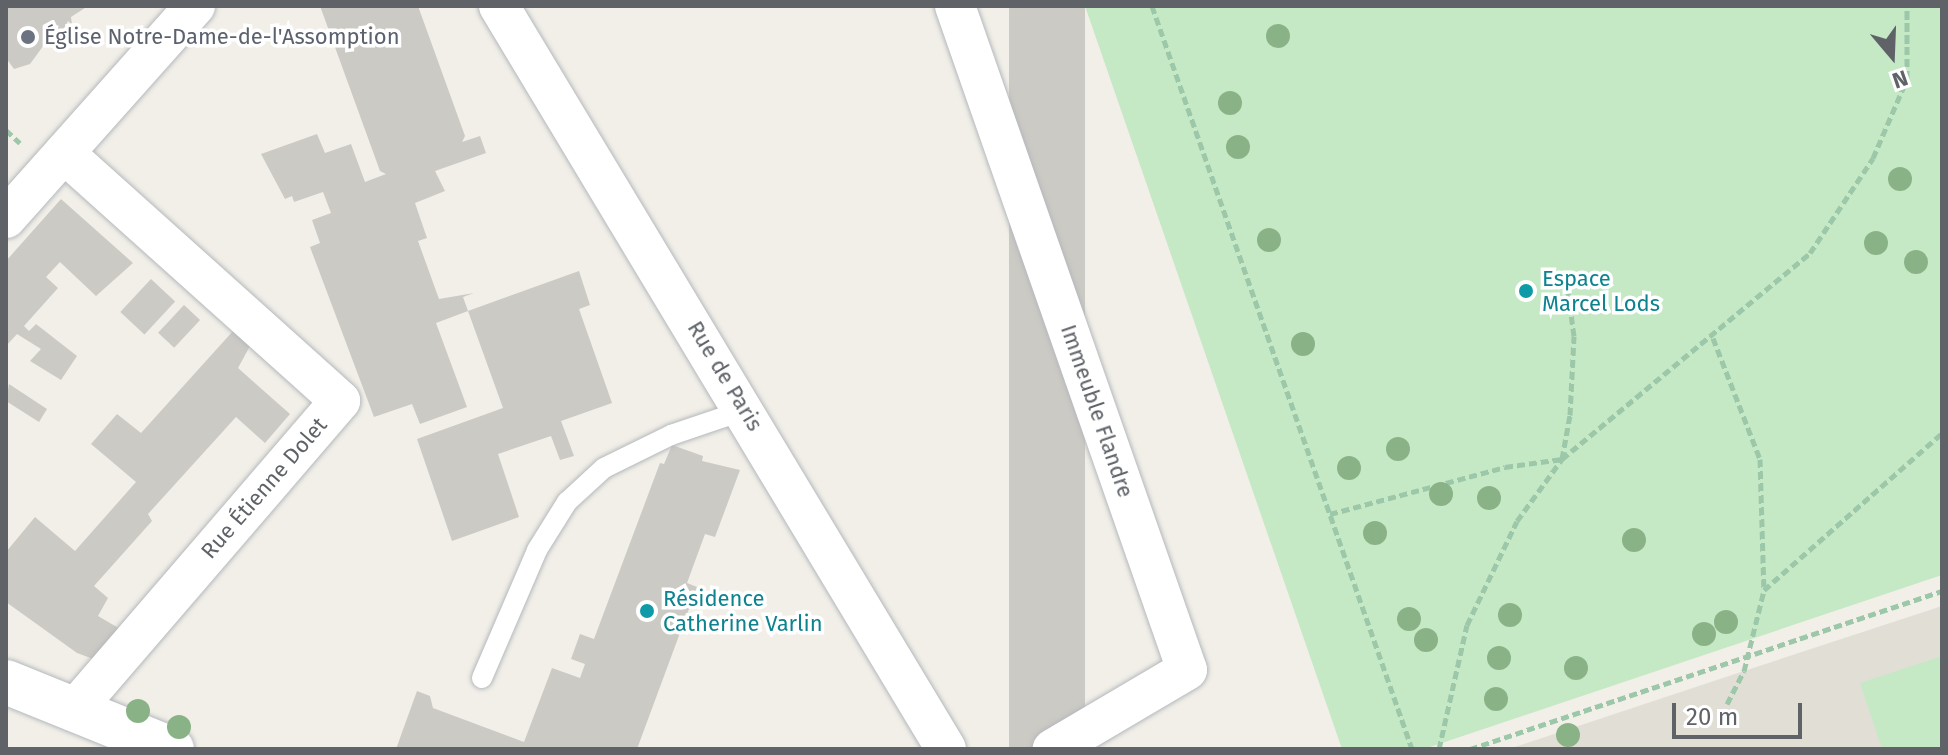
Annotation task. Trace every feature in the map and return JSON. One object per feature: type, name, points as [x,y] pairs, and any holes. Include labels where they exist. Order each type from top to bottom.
[{"type":"street","points":[[6,218],[195,6]]},
{"type":"street","name":"Rue de Paris","points":[[499,6],[745,410],[946,749]]},
{"type":"street","name":"Immeuble Flandre","points":[[955,6],[1187,670],[1053,749]]},
{"type":"street","name":"Rue Étienne Dolet","points":[[64,153],[340,401],[73,711]]},
{"type":"street","points":[[6,682],[172,749]]},
{"type":"lane","points":[[482,678],[537,550],[567,502],[604,468],[671,435],[745,410]]},
{"type":"path","points":[[1152,6],[1412,749]]},
{"type":"path","points":[[1439,749],[1467,625],[1517,521],[1562,459],[1713,338],[1810,253],[1873,158],[1907,79],[1907,6]]},
{"type":"path","points":[[1562,459],[1570,415],[1574,336],[1567,284]]},
{"type":"path","points":[[1713,338],[1760,459],[1764,590],[1747,658],[1727,704]]},
{"type":"path","points":[[1764,590],[1942,433]]},
{"type":"path","points":[[1330,514],[1505,467],[1562,459]]},
{"type":"path","points":[[1470,749],[1942,591]]},
{"type":"shaded area","points":[[1942,606],[1942,749],[1509,749],[1744,671]]},
{"type":"green space","name":"Espace Marcel Lods","points":[[1085,6],[1942,6],[1942,575],[1424,749],[1342,749]]},
{"type":"green space","points":[[1942,656],[1942,749],[1882,749],[1860,683]]},
{"type":"building","name":"Église Notre-Dame-de-l'Assomption","points":[[6,6],[88,6],[71,17],[72,25],[68,21],[59,38],[52,34],[30,64],[14,69],[6,58]]},
{"type":"building","points":[[320,6],[418,6],[465,136],[462,142],[480,136],[486,153],[435,171],[445,191],[415,203],[427,238],[418,241],[439,299],[474,293],[463,297],[468,311],[436,323],[467,407],[420,424],[412,404],[374,417],[310,247],[320,243],[312,220],[331,213],[323,192],[294,202],[292,196],[285,199],[261,154],[317,134],[325,153],[351,144],[365,182],[386,174],[380,171]]},
{"type":"building","points":[[1009,6],[1085,6],[1085,749],[1009,749]]},
{"type":"building","points":[[61,199],[133,263],[96,296],[60,262],[46,277],[58,288],[24,326],[29,331],[36,324],[77,356],[61,380],[30,361],[41,349],[17,334],[6,346],[6,261]]},
{"type":"building","points":[[579,271],[590,305],[579,309],[612,403],[561,421],[574,456],[560,460],[551,436],[498,454],[519,517],[452,541],[417,439],[503,408],[468,311]]},
{"type":"building","points":[[151,279],[175,302],[144,334],[120,312]]},
{"type":"building","points":[[184,305],[200,320],[174,348],[158,333]]},
{"type":"building","points":[[233,331],[250,346],[238,368],[290,414],[265,443],[236,417],[148,514],[152,521],[94,586],[108,598],[98,616],[122,630],[96,660],[77,653],[6,602],[6,552],[35,517],[75,551],[136,482],[91,444],[117,414],[141,433]]},
{"type":"building","points":[[9,384],[47,409],[39,422],[6,401]]},
{"type":"building","name":"Résidence Catherine Varlin","points":[[672,445],[703,456],[702,461],[740,470],[715,537],[705,534],[687,583],[697,587],[637,749],[396,749],[417,691],[430,696],[433,708],[524,742],[552,668],[580,678],[585,664],[571,659],[580,634],[594,639],[660,463],[664,464]]},
{"type":"place","name":"Église Notre-Dame-de-l'Assomption","points":[[28,37]]},
{"type":"place","name":"Espace Marcel Lods","points":[[1526,291]]},
{"type":"place","name":"Résidence Catherine Varlin","points":[[647,611]]}]
